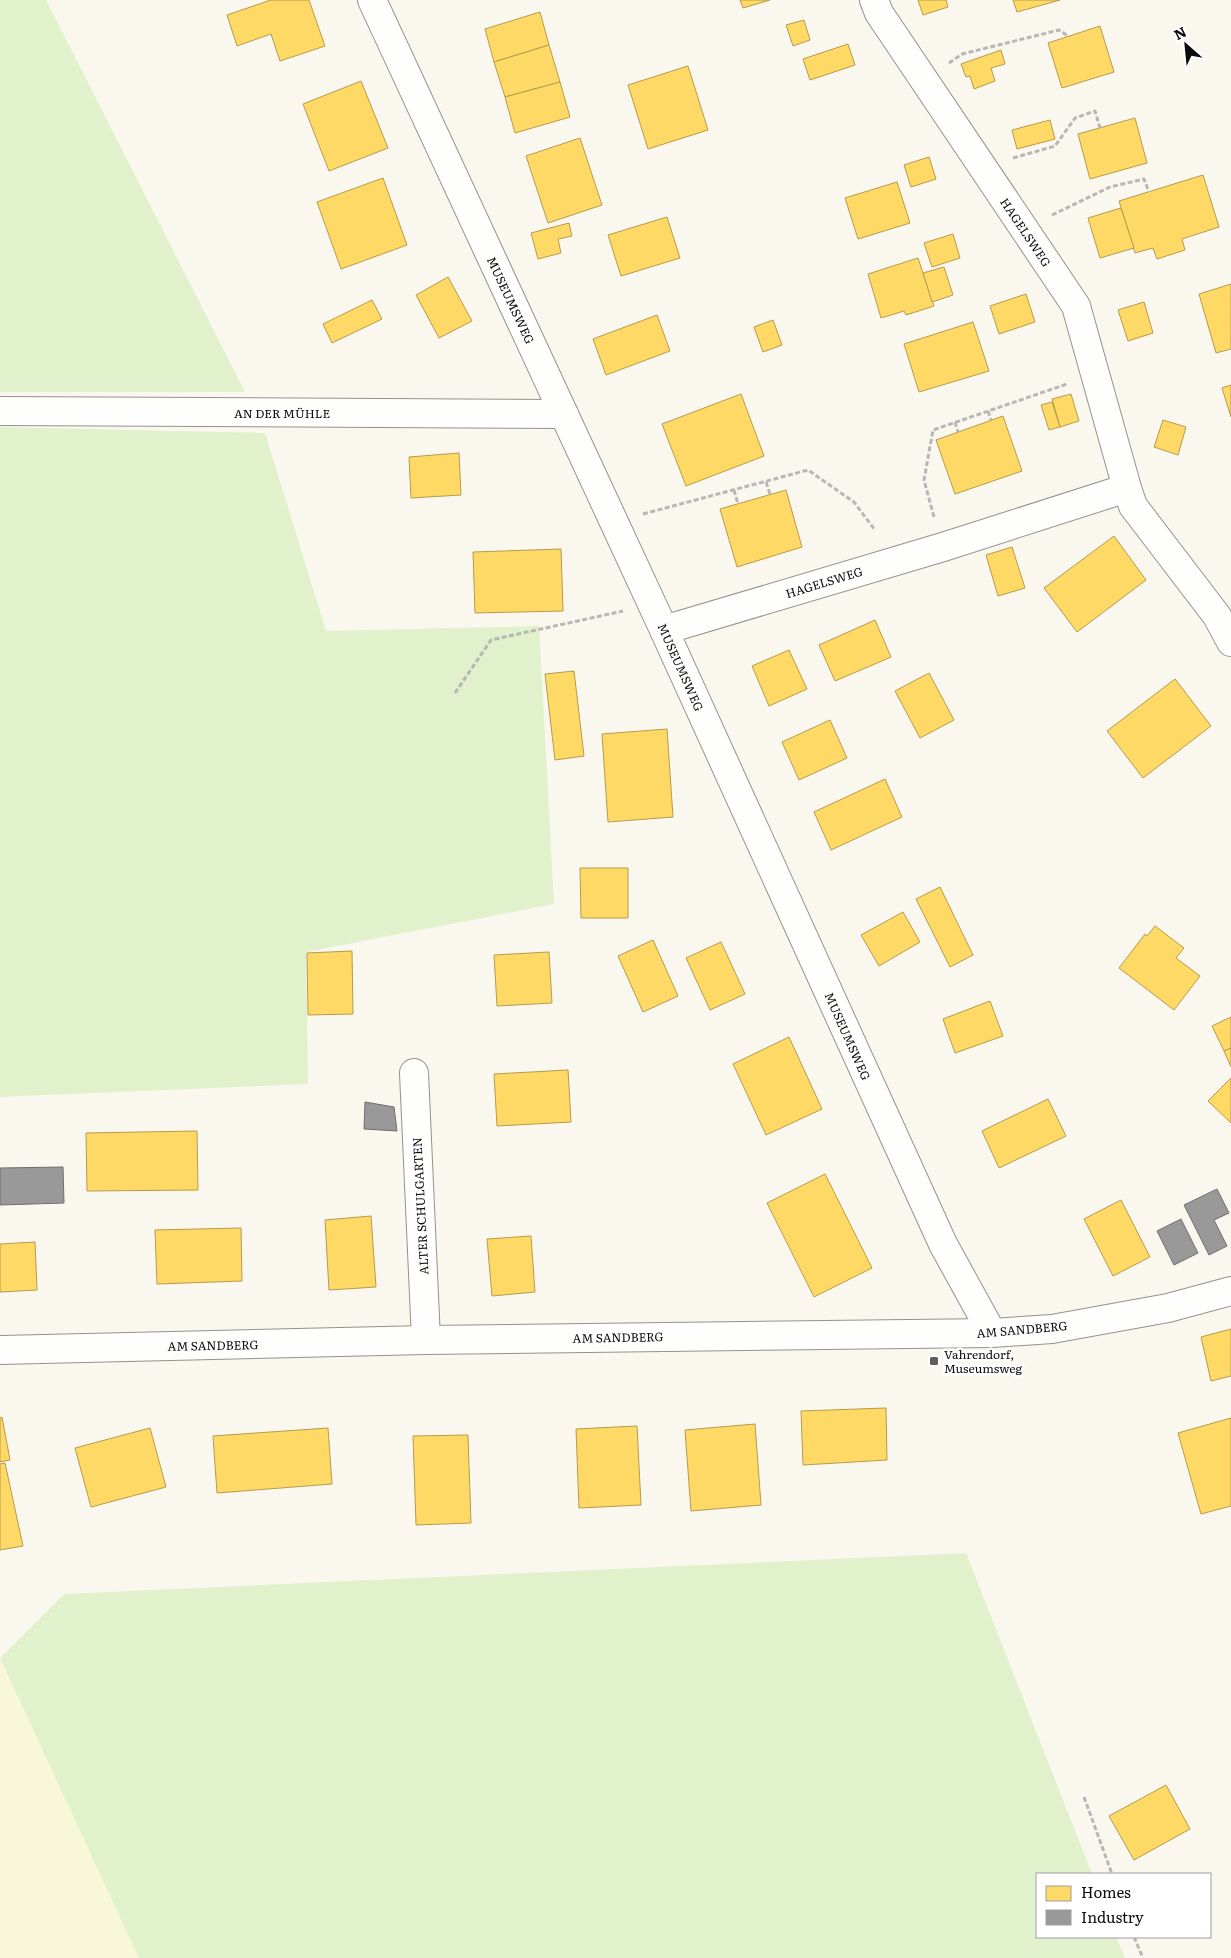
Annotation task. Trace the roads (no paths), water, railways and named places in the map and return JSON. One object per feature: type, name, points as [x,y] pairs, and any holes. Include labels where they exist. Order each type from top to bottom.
[{"type":"street","name":"MUSEUMSWEG","points":[[372,0],[664,630],[943,1244],[992,1333]]},
{"type":"street","name":"HAGELSWEG","points":[[874,0],[879,14],[1076,306],[1133,506],[1217,616],[1231,642]]},
{"type":"street","name":"AN DER MÜHLE","points":[[0,411],[564,414]]},
{"type":"street","name":"HAGELSWEG","points":[[664,630],[943,547],[1127,488]]},
{"type":"street","name":"ALTER SCHULGARTEN","points":[[414,1073],[426,1340]]},
{"type":"street","name":"AM SANDBERG","points":[[0,1350],[426,1340],[992,1333],[1052,1329],[1168,1308],[1231,1291]]},
{"type":"place","name":"Vahrendorf, Museumsweg","points":[[934,1361]]}]
